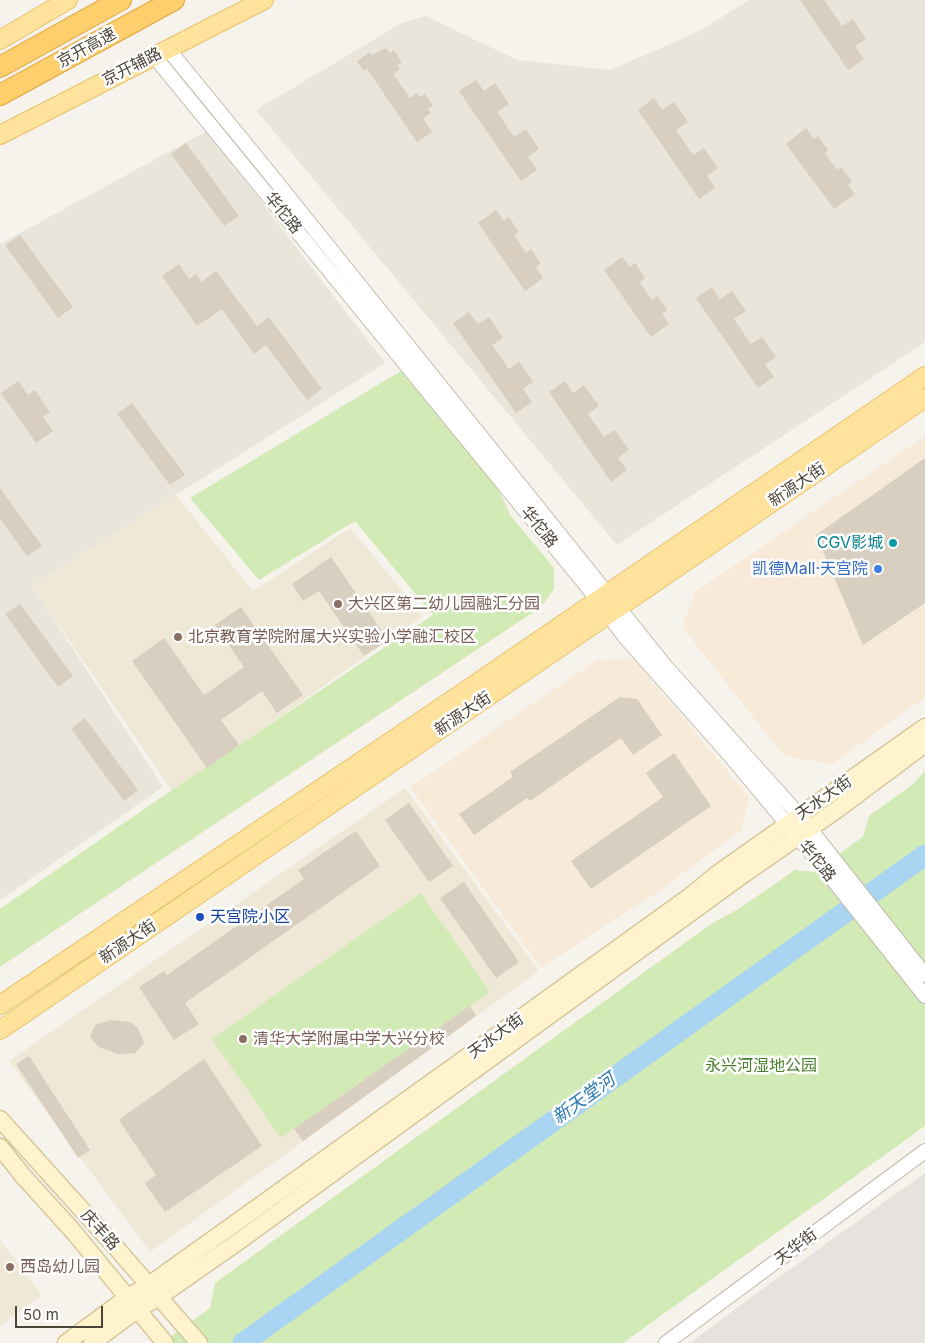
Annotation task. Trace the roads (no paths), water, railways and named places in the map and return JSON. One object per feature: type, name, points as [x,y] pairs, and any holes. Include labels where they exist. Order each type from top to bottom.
[{"type":"highway","name":"京开高速","points":[[0,67],[121,0]]},
{"type":"highway","name":"京开高速","points":[[0,95],[174,0]]},
{"type":"main road","points":[[0,40],[68,0]]},
{"type":"main road","name":"京开辅路","points":[[0,135],[264,0]]},
{"type":"main road","name":"新源大街","points":[[0,1030],[608,604],[925,376]]},
{"type":"main road","name":"新源大街","points":[[0,1005],[608,604],[925,398]]},
{"type":"main road","name":"天水大街","points":[[154,1291],[793,820],[925,727]]},
{"type":"main road","name":"天水大街","points":[[66,1343],[242,1239],[736,879],[804,833],[925,744]]},
{"type":"main road","name":"庆丰路","points":[[0,1118],[199,1343]]},
{"type":"main road","name":"庆丰路","points":[[0,1147],[165,1343]]},
{"type":"main road","name":"天水大街","points":[[92,1343],[133,1303]]},
{"type":"street","name":"华佗路","points":[[161,52],[608,604],[625,637],[728,753],[804,833],[881,930],[925,996]]},
{"type":"street","name":"华佗路","points":[[881,930],[925,975]]},
{"type":"street","name":"天华街","points":[[666,1343],[925,1151]]},
{"type":"waterway","name":"新天堂河","points":[[243,1343],[925,855]]},
{"type":"place","name":"CGV影城","points":[[893,543]]},
{"type":"place","name":"凯德Mall·天宫院","points":[[878,569]]},
{"type":"place","name":"大兴区第二幼儿园融汇分园","points":[[338,604]]},
{"type":"place","name":"北京教育学院附属大兴实验小学融汇校区","points":[[178,637]]},
{"type":"place","name":"天宫院小区","points":[[200,917]]},
{"type":"place","name":"清华大学附属中学大兴分校","points":[[243,1039]]},
{"type":"place","name":"西岛幼儿园","points":[[10,1267]]},
{"type":"park label","name":"永兴河湿地公园","points":[[761,1066]]}]
